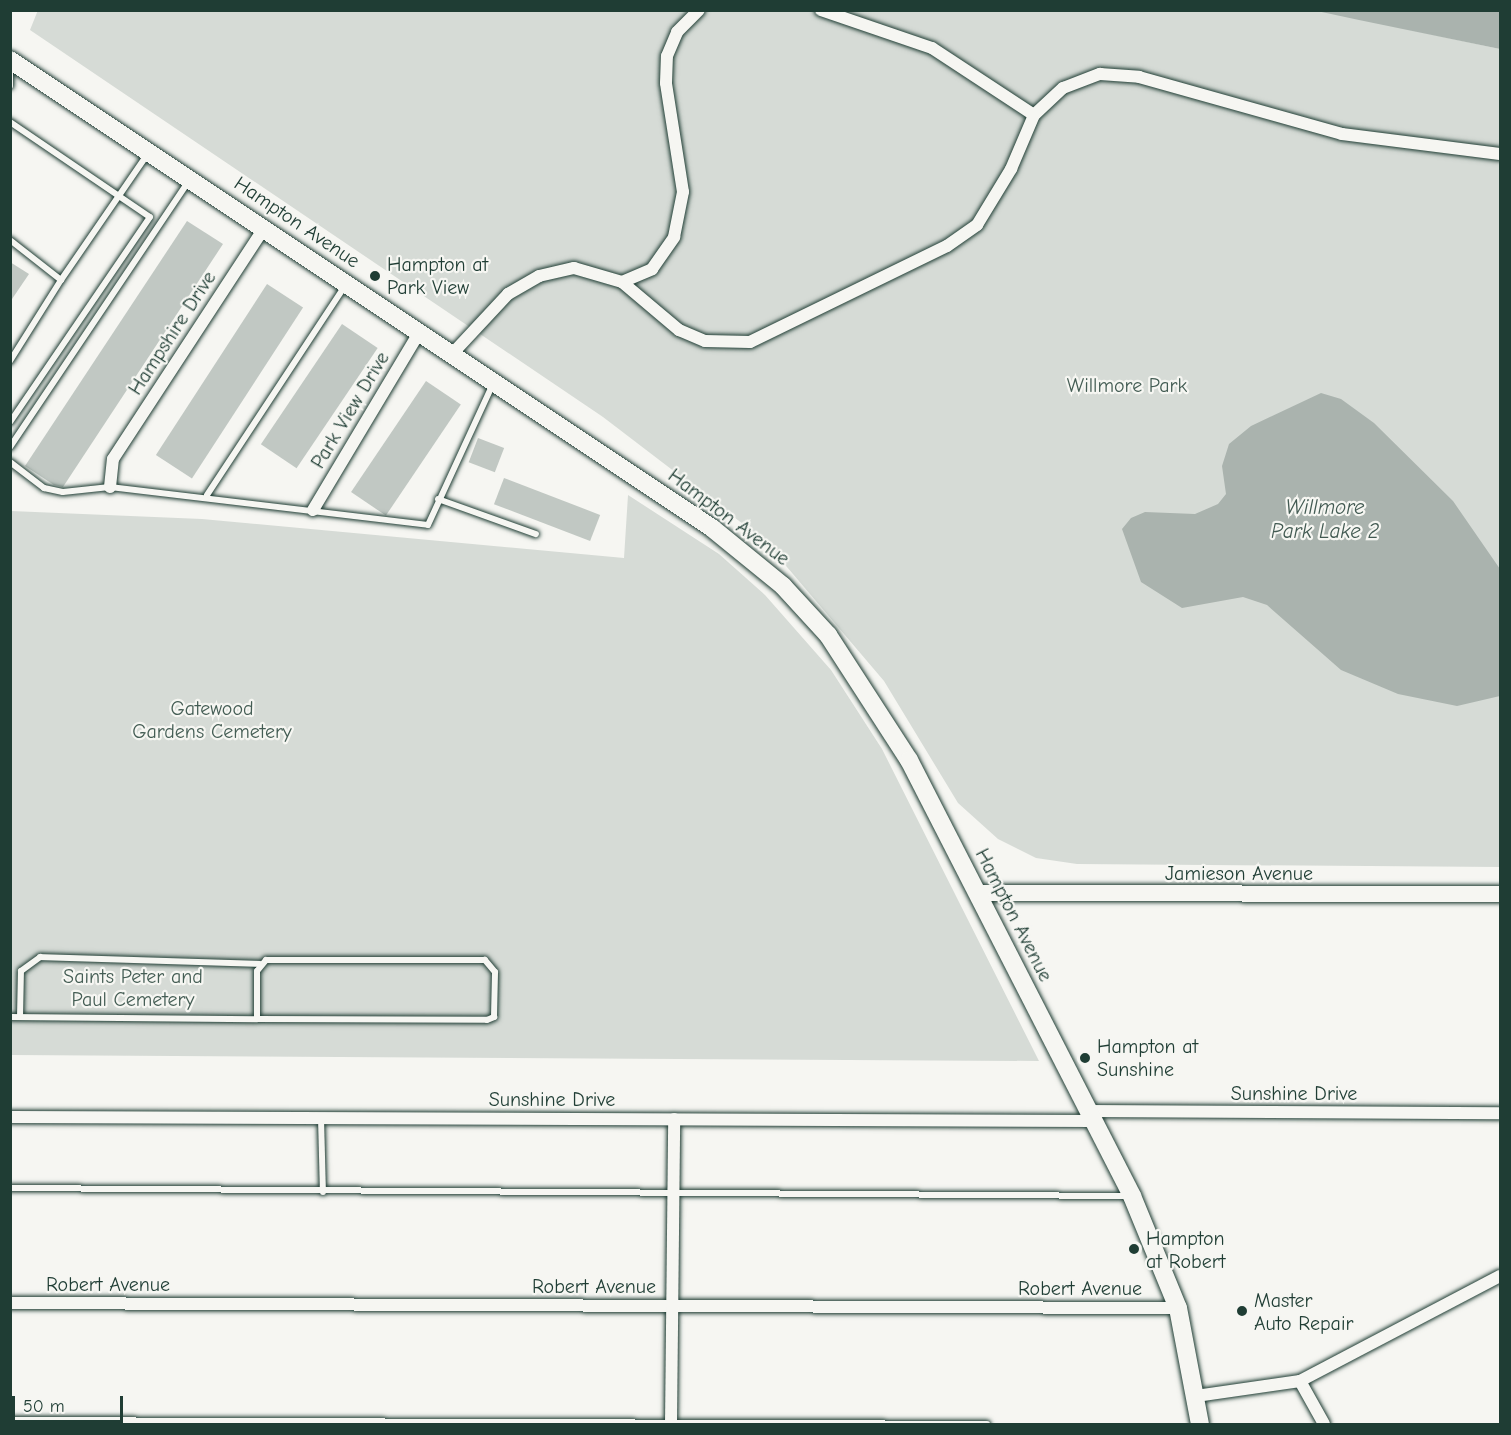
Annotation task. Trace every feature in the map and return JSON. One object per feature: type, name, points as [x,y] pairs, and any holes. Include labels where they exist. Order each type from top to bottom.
[{"type":"main road","name":"Hampton Avenue","points":[[10,60],[420,331],[712,528],[783,586],[828,635],[874,700],[978,893],[1132,1196],[1178,1308],[1200,1425]]},
{"type":"main road","name":"Jamieson Avenue","points":[[978,893],[1500,894]]},
{"type":"street","points":[[622,282],[652,269],[674,237],[683,192],[666,83],[667,57],[677,32],[699,10]]},
{"type":"street","points":[[821,10],[932,48],[1034,115]]},
{"type":"street","points":[[453,353],[508,294],[539,276],[574,268],[622,282],[679,330],[705,341],[750,342],[947,246],[977,225],[1011,169],[1034,115],[1064,88],[1100,74],[1139,77],[1342,134],[1500,154]]},
{"type":"street","name":"Hampshire Drive","points":[[110,487],[113,459],[264,228]]},
{"type":"street","name":"Park View Drive","points":[[313,510],[420,331]]},
{"type":"street","name":"Sunshine Drive","points":[[10,1117],[674,1119],[1500,1113]]},
{"type":"street","points":[[671,1424],[674,1119]]},
{"type":"street","points":[[1196,1396],[1300,1381],[1500,1276]]},
{"type":"street","name":"Robert Avenue","points":[[10,1303],[1178,1308]]},
{"type":"street","points":[[1300,1381],[1324,1425]]},
{"type":"lane","points":[[10,68],[10,86]]},
{"type":"lane","points":[[10,122],[150,217],[10,422]]},
{"type":"lane","points":[[10,361],[118,195],[149,152]]},
{"type":"lane","points":[[10,447],[190,178]]},
{"type":"lane","points":[[10,240],[62,280]]},
{"type":"lane","points":[[207,495],[347,283]]},
{"type":"lane","points":[[10,462],[44,488],[63,492],[110,487],[207,495],[428,525],[494,381]]},
{"type":"lane","points":[[438,499],[536,534]]},
{"type":"lane","points":[[10,1017],[487,1020],[494,1017],[495,972],[485,960],[260,964],[40,957],[21,971],[20,1017]]},
{"type":"lane","points":[[257,1019],[260,964]]},
{"type":"lane","points":[[321,1118],[323,1192]]},
{"type":"lane","points":[[10,1188],[673,1196],[1132,1196]]},
{"type":"lane","points":[[10,1420],[987,1425]]},
{"type":"green space","name":"Willmore Park","points":[[38,10],[1317,10],[1500,49],[1500,867],[1077,864],[1036,858],[998,839],[958,803],[884,681],[764,540],[603,417],[30,30]]},
{"type":"green space","name":"Gatewood Gardens Cemetery","points":[[628,495],[719,554],[765,595],[831,670],[882,749],[1039,1061],[11,1055],[11,511],[202,519],[624,558]]},
{"type":"water","points":[[1317,11],[1500,11],[1500,49],[1359,20]]},
{"type":"water","name":"Willmore Park Lake 2","points":[[1321,393],[1341,399],[1374,423],[1453,501],[1500,569],[1500,696],[1457,706],[1398,694],[1341,670],[1267,605],[1243,597],[1182,608],[1141,582],[1122,529],[1131,518],[1145,512],[1195,514],[1218,504],[1226,494],[1222,466],[1229,444],[1251,426]]},
{"type":"building","points":[[187,221],[223,244],[63,487],[54,485],[25,466]]},
{"type":"building","points":[[10,262],[29,274],[10,302]]},
{"type":"building","points":[[267,284],[303,307],[192,479],[156,455]]},
{"type":"building","points":[[342,324],[378,348],[297,468],[261,444]]},
{"type":"building","points":[[426,381],[461,404],[386,516],[351,492]]},
{"type":"building","points":[[478,438],[504,448],[495,472],[469,462]]},
{"type":"building","points":[[504,478],[600,515],[590,541],[494,504]]},
{"type":"place","name":"Hampton at Park View","points":[[375,276]]},
{"type":"place","name":"Hampton at Sunshine","points":[[1085,1058]]},
{"type":"place","name":"Hampton at Robert","points":[[1134,1249]]},
{"type":"place","name":"Master Auto Repair","points":[[1242,1311]]},
{"type":"park label","name":"Saints Peter and Paul Cemetery","points":[[133,988]]}]
